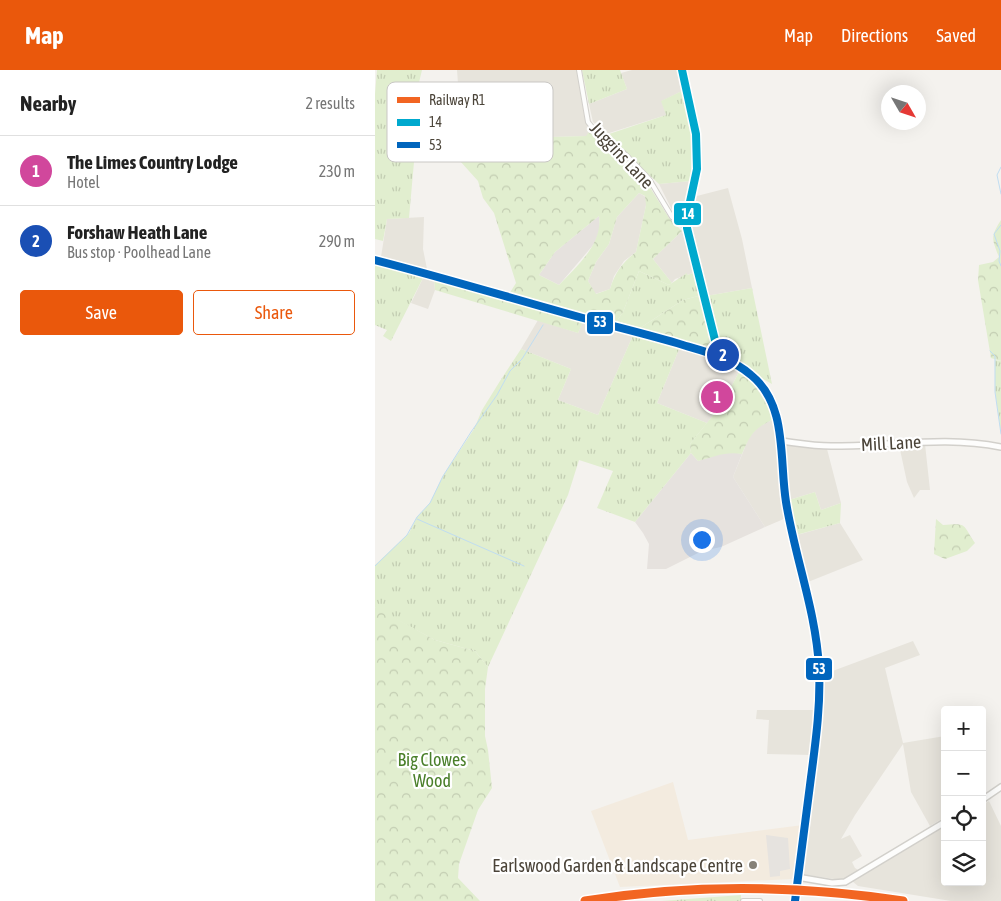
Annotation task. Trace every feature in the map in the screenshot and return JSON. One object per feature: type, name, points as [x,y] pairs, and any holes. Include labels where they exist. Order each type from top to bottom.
[{"type":"street","name":"Juggins Lane","points":[[579,70],[588,122],[596,132],[626,155],[649,178],[672,217],[687,228]]},
{"type":"street","points":[[682,70],[696,134],[697,169],[690,199],[687,228],[719,356]]},
{"type":"street","points":[[375,260],[630,329],[719,356],[741,367],[753,376],[764,389],[774,410],[781,441],[785,501],[813,620],[819,667],[819,699],[795,899]]},
{"type":"street","name":"Mill Lane","points":[[781,441],[831,446],[946,441],[975,442],[1001,447]]},
{"type":"street","points":[[986,797],[1001,787]]},
{"type":"street","points":[[797,877],[832,883],[845,882],[941,824]]},
{"type":"street","points":[[743,901],[760,901]]},
{"type":"shaded area","points":[[457,70],[577,70],[589,132],[587,136],[553,137],[553,82],[458,82]]},
{"type":"shaded area","points":[[632,70],[679,70],[684,90],[662,101],[666,115],[606,134],[593,122],[589,104],[627,89],[621,73]]},
{"type":"shaded area","points":[[691,181],[686,213],[675,216],[659,184]]},
{"type":"shaded area","points":[[728,188],[742,239],[752,288],[706,296],[691,230],[690,218],[693,197]]},
{"type":"shaded area","points":[[639,193],[646,197],[646,205],[636,252],[624,261],[614,276],[610,289],[595,294],[588,281],[596,262],[609,244],[617,217]]},
{"type":"shaded area","points":[[599,216],[600,230],[594,244],[559,285],[539,275],[555,252]]},
{"type":"shaded area","points":[[424,217],[423,249],[427,269],[381,257],[387,219]]},
{"type":"shaded area","points":[[682,231],[696,272],[675,279],[672,283],[653,259]]},
{"type":"shaded area","points":[[424,276],[434,279],[435,290],[428,309],[411,303]]},
{"type":"shaded area","points":[[538,320],[578,333],[583,321],[634,333],[598,415],[558,400],[571,369],[521,349]]},
{"type":"shaded area","points":[[680,347],[722,361],[740,370],[722,404],[707,423],[657,403]]},
{"type":"shaded area","points":[[774,419],[779,445],[780,480],[786,518],[765,527],[733,477],[749,437],[758,427]]},
{"type":"shaded area","points":[[925,444],[930,490],[920,490],[914,498],[907,482],[899,445]]},
{"type":"shaded area","points":[[785,446],[827,449],[841,503],[821,510],[815,492],[789,500],[783,461]]},
{"type":"shaded area","points":[[732,452],[742,454],[733,477],[765,527],[721,547],[702,551],[666,569],[647,569],[649,544],[635,522],[691,453],[698,461]]},
{"type":"shaded area","points":[[840,523],[863,560],[808,582],[797,535]]},
{"type":"shaded area","points":[[913,641],[920,655],[885,668],[903,743],[941,737],[941,819],[930,826],[911,792],[903,744],[841,839],[850,835],[862,856],[852,862],[855,868],[860,871],[841,880],[801,874],[812,795],[822,675]]},
{"type":"shaded area","points":[[757,710],[815,710],[811,755],[767,754],[769,720],[756,719]]},
{"type":"shaded area","points":[[673,782],[688,840],[803,825],[793,879],[620,887],[591,811]]},
{"type":"shaded area","points":[[989,801],[1001,826],[1001,901],[951,901],[858,886],[852,881],[941,828],[941,886],[986,886],[986,803]]},
{"type":"shaded area","points":[[766,835],[788,838],[790,869],[780,871],[780,876],[770,877]]},
{"type":"green space","points":[[377,70],[422,70],[419,82],[387,82],[387,162],[414,162],[409,218],[387,219],[383,241],[375,239],[375,94]]},
{"type":"green space","points":[[582,70],[620,70],[627,89],[589,104]]},
{"type":"green space","points":[[684,90],[692,142],[691,181],[659,184],[606,135],[666,115],[661,101]]},
{"type":"green space","points":[[589,132],[623,158],[646,181],[669,218],[682,231],[653,259],[672,283],[669,285],[639,271],[623,312],[617,321],[586,315],[578,333],[435,290],[434,279],[506,299],[516,283],[494,213],[483,198],[478,181],[461,162],[553,162],[553,137],[586,136]],"holes":[[[639,193],[645,196],[646,205],[636,252],[620,268],[614,277],[610,289],[596,294],[588,281],[596,262],[609,244],[617,217]],[[599,216],[597,236],[587,254],[559,285],[539,275],[555,252]]]},
{"type":"green space","points":[[1001,220],[1001,361],[991,358],[978,280],[979,265],[993,262],[999,257],[993,238]]},
{"type":"green space","points":[[375,263],[424,276],[391,341],[383,336],[387,330],[375,325]]},
{"type":"green space","points":[[639,271],[669,285],[687,273],[687,275],[696,272],[702,295],[683,300],[640,328],[617,321],[623,312]]},
{"type":"green space","points":[[752,288],[772,384],[763,379],[749,366],[723,353],[706,296]]},
{"type":"green space","points":[[702,295],[713,341],[705,349],[640,328],[683,300]]},
{"type":"green space","points":[[634,333],[680,347],[657,403],[707,423],[690,444],[691,453],[635,522],[597,508],[613,471],[579,460],[568,495],[488,667],[475,651],[435,640],[377,609],[375,607],[375,565],[409,533],[417,517],[430,503],[443,476],[474,429],[482,410],[521,349],[571,369],[558,400],[598,415]]},
{"type":"green space","points":[[995,360],[1001,361],[1001,434],[995,392]]},
{"type":"green space","points":[[740,370],[760,393],[774,419],[753,433],[742,454],[725,454],[698,461],[691,453],[690,444],[722,404]]},
{"type":"green space","points":[[815,492],[821,510],[841,503],[840,523],[796,535],[789,500]]},
{"type":"green space","points":[[936,519],[943,525],[957,524],[963,526],[975,543],[967,551],[945,559],[934,554]]},
{"type":"green space","name":"Big Clowes Wood","points":[[375,607],[435,640],[475,651],[488,667],[485,689],[485,736],[492,788],[478,810],[459,864],[458,878],[480,901],[375,901]]},
{"type":"green space","points":[[741,895],[741,901],[661,901]]},
{"type":"waterway","points":[[1001,167],[997,175],[1001,194]]},
{"type":"waterway","points":[[1001,225],[994,234],[1000,251],[999,261],[1001,266]]},
{"type":"waterway","points":[[375,566],[407,535],[417,517],[430,503],[443,476],[497,395],[510,371],[522,359],[543,325]]},
{"type":"waterway","points":[[990,351],[995,356],[995,392],[1001,434]]},
{"type":"waterway","points":[[417,519],[524,566]]},
{"type":"rail line","name":"R1","points":[[585,901],[625,895],[704,889],[784,889],[903,901]]},
{"type":"transit line","name":"14","points":[[682,70],[696,134],[697,169],[688,211],[687,228],[719,356]]},
{"type":"transit line","name":"53","points":[[375,260],[710,353],[743,369],[763,387],[771,401],[780,434],[786,502],[810,605],[819,668],[819,697],[814,756],[795,901]]},
{"type":"place","name":"Forshaw Heath Lane","points":[[723,355]]},
{"type":"place","name":"The Limes Country Lodge","points":[[717,397]]},
{"type":"place","name":"Earlswood Garden & Landscape Centre","points":[[753,865]]}]
